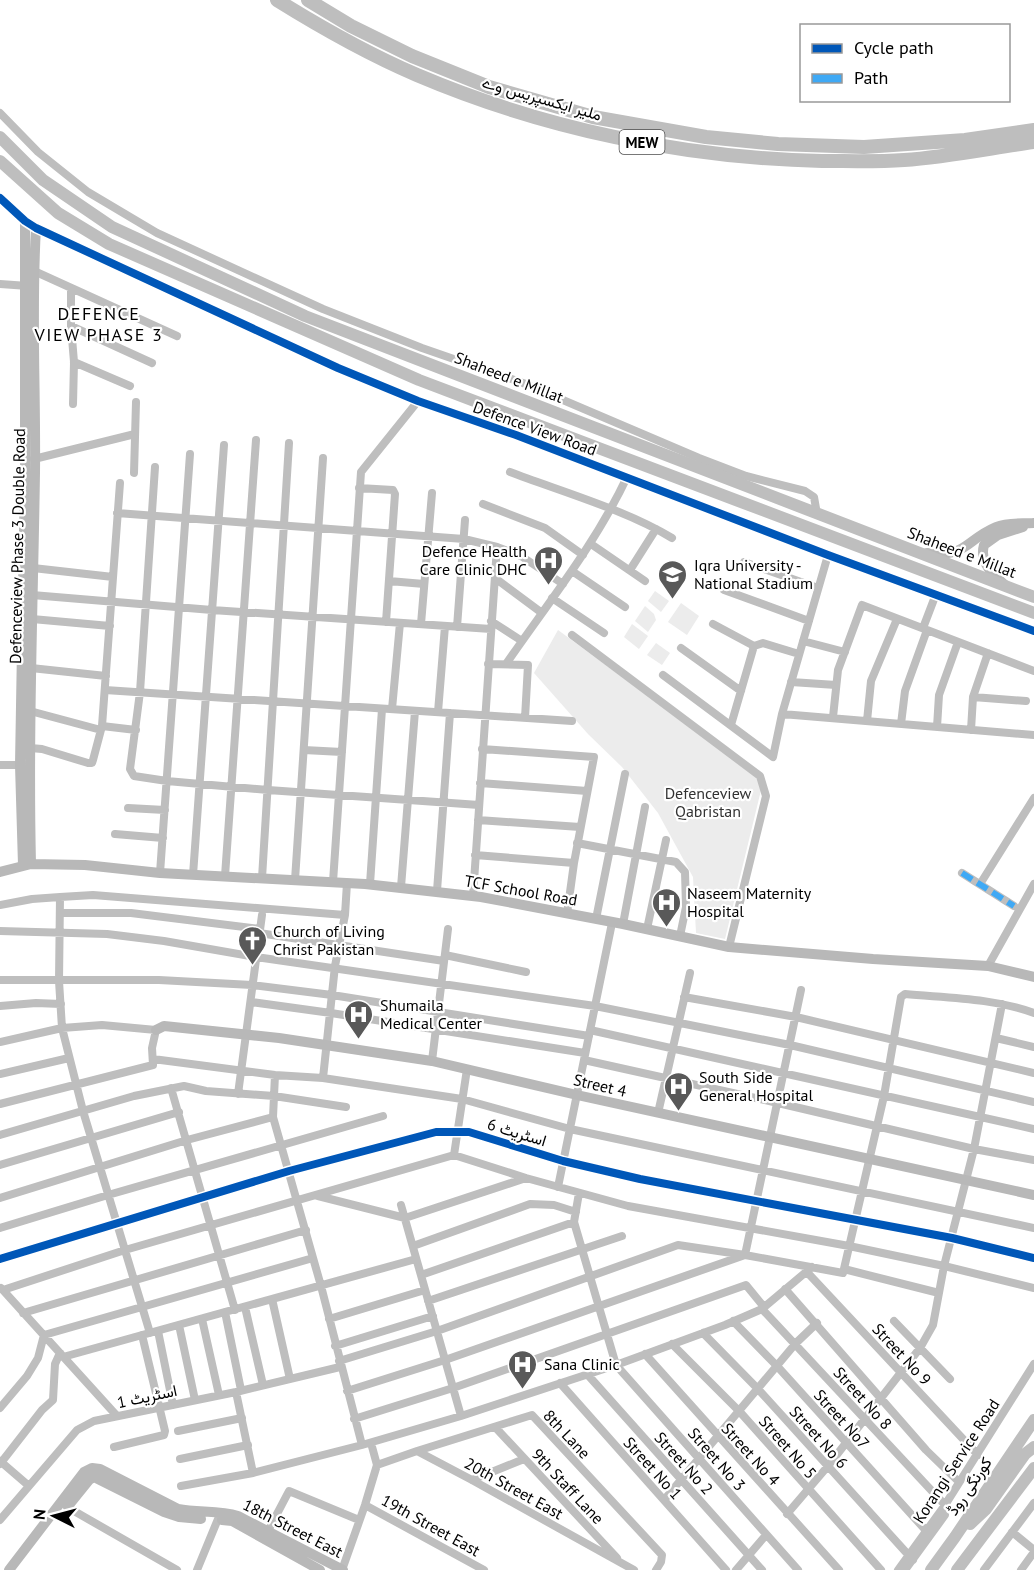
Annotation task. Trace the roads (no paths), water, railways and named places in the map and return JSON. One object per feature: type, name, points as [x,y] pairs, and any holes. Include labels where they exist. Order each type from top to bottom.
[{"type":"highway","name":"ملیر ایکسپریس وے","points":[[277,0],[319,26],[417,75],[555,122],[656,146],[770,160],[852,161],[904,160],[1034,142]]},
{"type":"highway","name":"ملیر ایکسپریس وے","points":[[308,0],[351,26],[412,56],[478,82],[605,119],[706,137],[778,144],[864,147],[965,140],[1034,130]]},
{"type":"main road","name":"Shaheed e Millat","points":[[0,137],[43,180],[112,226],[305,315],[1034,597]]},
{"type":"main road","name":"Shaheed e Millat","points":[[0,161],[58,213],[109,244],[322,338],[419,380],[1034,613]]},
{"type":"main road","name":"کورنگی روڈ","points":[[931,1570],[1034,1420]]},
{"type":"main road","points":[[955,1537],[986,1509],[1025,1454],[1034,1447]]},
{"type":"main road","points":[[957,1570],[1034,1468]]},
{"type":"street","points":[[0,113],[38,152],[88,192],[157,233],[322,309],[422,348],[523,383],[727,468],[779,486],[805,491],[814,497],[817,514]]},
{"type":"street","points":[[0,198],[36,228]]},
{"type":"street","points":[[0,765],[25,765],[30,560],[29,286],[25,221]]},
{"type":"street","name":"Defenceview Phase 3 Double Road","points":[[27,864],[25,765],[30,748],[27,706],[31,668],[30,560],[34,459],[29,286],[34,271],[36,228]]},
{"type":"street","name":"Defence View Road","points":[[36,228],[316,358],[418,401],[627,477],[828,555],[1034,631]]},
{"type":"street","points":[[34,271],[177,336]]},
{"type":"street","points":[[0,284],[29,286]]},
{"type":"street","points":[[71,288],[74,404]]},
{"type":"street","points":[[71,326],[152,363]]},
{"type":"street","points":[[74,362],[130,386]]},
{"type":"street","points":[[333,882],[361,472],[418,401]]},
{"type":"street","points":[[134,473],[136,402]]},
{"type":"street","points":[[34,459],[135,434]]},
{"type":"street","points":[[225,876],[256,440]]},
{"type":"street","points":[[262,878],[289,443]]},
{"type":"street","points":[[193,875],[224,445]]},
{"type":"street","points":[[160,873],[190,454]]},
{"type":"street","points":[[295,880],[323,458]]},
{"type":"street","points":[[155,467],[140,692],[131,773],[134,776],[167,781],[268,790],[479,804]]},
{"type":"street","points":[[510,472],[611,510],[657,529],[672,538]]},
{"type":"street","points":[[506,664],[591,544],[627,477]]},
{"type":"street","points":[[30,748],[42,749],[92,763],[102,728],[120,483]]},
{"type":"street","points":[[359,488],[395,491],[386,622]]},
{"type":"street","points":[[421,624],[432,493]]},
{"type":"street","points":[[483,504],[545,528],[583,555]]},
{"type":"street","points":[[117,513],[464,539],[521,556],[563,584]]},
{"type":"street","points":[[457,627],[465,520]]},
{"type":"street","points":[[912,551],[945,555],[959,551],[984,533],[999,526],[1033,523]]},
{"type":"street","points":[[1009,588],[988,568],[982,552],[984,545],[998,535],[1033,523]]},
{"type":"street","points":[[630,570],[657,529]]},
{"type":"street","points":[[591,544],[645,581]]},
{"type":"street","points":[[472,896],[497,547]]},
{"type":"street","points":[[663,675],[773,757],[782,714],[828,555]]},
{"type":"street","points":[[30,560],[113,577]]},
{"type":"street","points":[[744,562],[818,588]]},
{"type":"street","points":[[572,571],[625,607]]},
{"type":"street","points":[[495,578],[542,613]]},
{"type":"street","points":[[389,581],[424,584]]},
{"type":"street","points":[[724,590],[809,621]]},
{"type":"street","points":[[901,724],[904,691],[936,594]]},
{"type":"street","points":[[32,595],[179,608],[457,627],[491,625],[522,641]]},
{"type":"street","points":[[552,598],[604,633]]},
{"type":"street","points":[[833,717],[838,670],[862,605],[1034,671]]},
{"type":"street","points":[[32,619],[110,626]]},
{"type":"street","points":[[867,721],[871,681],[897,619]]},
{"type":"street","points":[[392,709],[400,623]]},
{"type":"street","points":[[713,624],[754,646],[762,643],[799,654]]},
{"type":"street","points":[[438,712],[445,626]]},
{"type":"street","points":[[572,635],[760,776],[766,796],[729,947]]},
{"type":"street","points":[[803,641],[844,652]]},
{"type":"street","points":[[937,727],[939,695],[958,642]]},
{"type":"street","points":[[731,725],[754,646]]},
{"type":"street","points":[[681,648],[741,691]]},
{"type":"street","points":[[971,730],[973,697],[988,653]]},
{"type":"street","points":[[488,664],[528,665],[525,718]]},
{"type":"street","points":[[31,668],[106,676]]},
{"type":"street","points":[[791,682],[836,685]]},
{"type":"street","points":[[105,690],[572,722]]},
{"type":"street","points":[[973,697],[1026,701]]},
{"type":"street","points":[[27,706],[102,728],[136,730]]},
{"type":"street","points":[[370,884],[382,708]]},
{"type":"street","points":[[401,888],[415,711]]},
{"type":"street","points":[[437,891],[450,713]]},
{"type":"street","points":[[782,714],[1034,735]]},
{"type":"street","points":[[482,749],[594,757],[577,843],[567,914]]},
{"type":"street","points":[[304,750],[342,752]]},
{"type":"street","points":[[596,919],[625,774]]},
{"type":"street","points":[[480,783],[587,790]]},
{"type":"street","points":[[982,881],[1034,798]]},
{"type":"street","points":[[558,1187],[606,952],[635,855],[645,807]]},
{"type":"street","points":[[128,808],[165,810]]},
{"type":"street","points":[[478,820],[580,827]]},
{"type":"street","points":[[115,834],[163,838]]},
{"type":"street","points":[[647,929],[666,840]]},
{"type":"street","points":[[577,843],[676,862],[685,872],[686,906],[680,936]]},
{"type":"street","points":[[475,855],[574,863]]},
{"type":"street","name":"TCF School Road","points":[[0,872],[27,864],[85,865],[160,873],[333,882],[347,887],[370,884],[472,896],[729,947],[988,966],[1034,977]]},
{"type":"street","points":[[962,873],[1014,906]]},
{"type":"street","points":[[988,966],[1034,884]]},
{"type":"street","points":[[323,1078],[347,887]]},
{"type":"street","points":[[0,905],[32,899],[93,895],[345,915]]},
{"type":"street","points":[[60,897],[59,981],[62,1029],[83,1111],[173,1405]]},
{"type":"street","points":[[60,913],[131,913],[526,972]]},
{"type":"street","points":[[238,1094],[262,915]]},
{"type":"street","points":[[432,1061],[448,929]]},
{"type":"street","points":[[0,931],[119,936],[164,941],[335,969],[442,985],[510,992],[595,1006],[790,1045],[1034,1102]]},
{"type":"street","points":[[658,1113],[690,973]]},
{"type":"street","points":[[0,981],[159,980],[252,985],[332,995],[590,1033],[672,1049],[1034,1130]]},
{"type":"street","points":[[347,1391],[445,1360],[745,1255],[801,990]]},
{"type":"street","points":[[844,1269],[860,1191],[884,1096],[900,1000],[903,995],[1002,1004],[1034,1013]]},
{"type":"street","points":[[684,997],[796,1017],[1034,1073]]},
{"type":"street","points":[[251,1002],[436,1030],[585,1057],[666,1078],[1034,1161]]},
{"type":"street","points":[[0,1006],[36,1003],[61,1004]]},
{"type":"street","points":[[787,1514],[828,1466],[920,1348],[933,1325],[944,1266],[974,1149],[1002,1004]]},
{"type":"street","points":[[0,1042],[62,1029],[102,1025],[156,1030],[152,1048],[153,1065],[0,1104]]},
{"type":"street","name":"Street 4","points":[[156,1030],[164,1026],[247,1035],[432,1061],[1034,1195]]},
{"type":"street","points":[[996,1038],[1034,1047]]},
{"type":"street","points":[[0,1074],[69,1058]]},
{"type":"street","points":[[153,1059],[275,1075],[323,1078],[462,1099],[570,1129],[1034,1228]]},
{"type":"street","points":[[454,1155],[467,1069]]},
{"type":"street","points":[[275,1075],[273,1117],[314,1258],[362,1446]]},
{"type":"street","points":[[0,1135],[134,1096],[184,1086],[346,1107]]},
{"type":"street","points":[[171,1088],[235,1310]]},
{"type":"street","points":[[0,1165],[179,1112]]},
{"type":"street","points":[[0,1228],[383,1116]]},
{"type":"street","points":[[0,1198],[187,1140],[273,1117]]},
{"type":"street","name":"اسٹریٹ 6","points":[[0,1259],[290,1171],[436,1132],[458,1131],[469,1132],[563,1161],[640,1179],[952,1238],[1034,1258]]},
{"type":"street","points":[[117,1416],[1,1288],[454,1155],[526,1178],[628,1206],[849,1246],[1034,1288]]},
{"type":"street","points":[[316,1196],[405,1218],[526,1178]]},
{"type":"street","points":[[579,1192],[574,1222],[616,1365]]},
{"type":"street","points":[[413,1246],[530,1204],[554,1205],[576,1212]]},
{"type":"street","points":[[401,1205],[461,1416]]},
{"type":"street","points":[[421,1275],[574,1222]]},
{"type":"street","points":[[23,1313],[306,1230]]},
{"type":"street","points":[[428,1301],[622,1236]]},
{"type":"street","name":"اسٹریٹ 1","points":[[0,1521],[77,1430],[94,1421],[239,1391],[340,1364],[590,1278],[678,1245],[745,1255],[809,1269],[843,1273],[844,1269],[939,1293]]},
{"type":"street","points":[[44,1335],[314,1258]]},
{"type":"street","points":[[29,1486],[1,1463],[42,1410],[53,1400],[55,1364],[62,1355],[235,1310],[416,1259]]},
{"type":"street","points":[[181,1486],[253,1473],[362,1446],[616,1365],[763,1308],[809,1269]]},
{"type":"street","name":"Street No 9","points":[[809,1269],[900,1373],[978,1455]]},
{"type":"street","name":"Street No 8","points":[[607,1335],[746,1285],[763,1308],[864,1420],[945,1505]]},
{"type":"street","name":"Street No 8","points":[[785,1289],[817,1323],[880,1399],[926,1450],[959,1482]]},
{"type":"street","points":[[329,1319],[425,1290]]},
{"type":"street","points":[[272,1299],[290,1379]]},
{"type":"street","points":[[245,1307],[263,1385]]},
{"type":"street","points":[[225,1312],[253,1473]]},
{"type":"street","points":[[335,1346],[433,1316]]},
{"type":"street","points":[[202,1318],[219,1395]]},
{"type":"street","name":"Street No7","points":[[733,1321],[777,1366],[928,1534]]},
{"type":"street","points":[[894,1321],[950,1379]]},
{"type":"street","points":[[664,1500],[796,1343],[817,1323]]},
{"type":"street","points":[[179,1325],[195,1400]]},
{"type":"street","points":[[114,1447],[164,1435],[150,1333]]},
{"type":"street","name":"Street No 6","points":[[703,1333],[758,1389],[911,1557]]},
{"type":"street","points":[[0,1408],[27,1376],[38,1358],[44,1335]]},
{"type":"street","points":[[354,1419],[607,1335]]},
{"type":"street","name":"Street No 5","points":[[672,1344],[740,1412],[807,1490],[881,1570]]},
{"type":"street","name":"Street No 4","points":[[645,1354],[839,1570]]},
{"type":"street","name":"Korangi Service Road","points":[[911,1557],[928,1534],[1034,1364]]},
{"type":"street","name":"Street No 3","points":[[616,1365],[798,1570]]},
{"type":"street","name":"Street No 2","points":[[587,1374],[762,1570]]},
{"type":"street","name":"Street No 1","points":[[560,1383],[726,1570]]},
{"type":"street","name":"8th Lane","points":[[417,1451],[532,1415],[662,1556],[656,1570]]},
{"type":"street","points":[[178,1431],[242,1418]]},
{"type":"street","name":"9th Staff Lane","points":[[495,1427],[622,1563]]},
{"type":"street","points":[[342,1570],[377,1465],[371,1443]]},
{"type":"street","points":[[180,1459],[248,1445]]},
{"type":"street","points":[[377,1465],[417,1451]]},
{"type":"street","name":"20th Street East","points":[[417,1451],[472,1479],[634,1570]]},
{"type":"street","points":[[472,1479],[524,1459]]},
{"type":"street","points":[[9,1570],[84,1472],[92,1468],[100,1469],[178,1509],[224,1517]]},
{"type":"street","points":[[18,1570],[89,1480],[94,1478],[171,1515],[186,1518],[224,1517]]},
{"type":"street","points":[[268,1531],[289,1491],[359,1520]]},
{"type":"street","points":[[984,1570],[1034,1503]]},
{"type":"street","name":"19th Street East","points":[[365,1505],[484,1570]]},
{"type":"street","points":[[67,1507],[177,1570]]},
{"type":"street","points":[[198,1570],[224,1517]]},
{"type":"street","name":"18th Street East","points":[[224,1517],[268,1531],[342,1570]]},
{"type":"street","name":"18th Street East","points":[[224,1517],[320,1570]]},
{"type":"street","points":[[1012,1532],[1034,1551],[1021,1570]]},
{"type":"street","points":[[736,1570],[765,1535]]},
{"type":"street","points":[[898,1570],[911,1557]]},
{"type":"street","points":[[905,1570],[911,1557]]},
{"type":"place","name":"Defence Health Care Clinic DHC","points":[[548,586]]},
{"type":"place","name":"Iqra University - National Stadium","points":[[673,600]]},
{"type":"place","name":"Naseem Maternity Hospital","points":[[666,928]]},
{"type":"place","name":"Church of Living Christ Pakistan","points":[[252,966]]},
{"type":"place","name":"Shumaila Medical Center","points":[[359,1040]]},
{"type":"place","name":"South Side General Hospital","points":[[678,1112]]},
{"type":"place","name":"Sana Clinic","points":[[523,1390]]},
{"type":"district","name":"DEFENCE VIEW PHASE 3","points":[[99,323]]},
{"type":"park label","name":"Defenceview Qabristan","points":[[708,802]]}]
